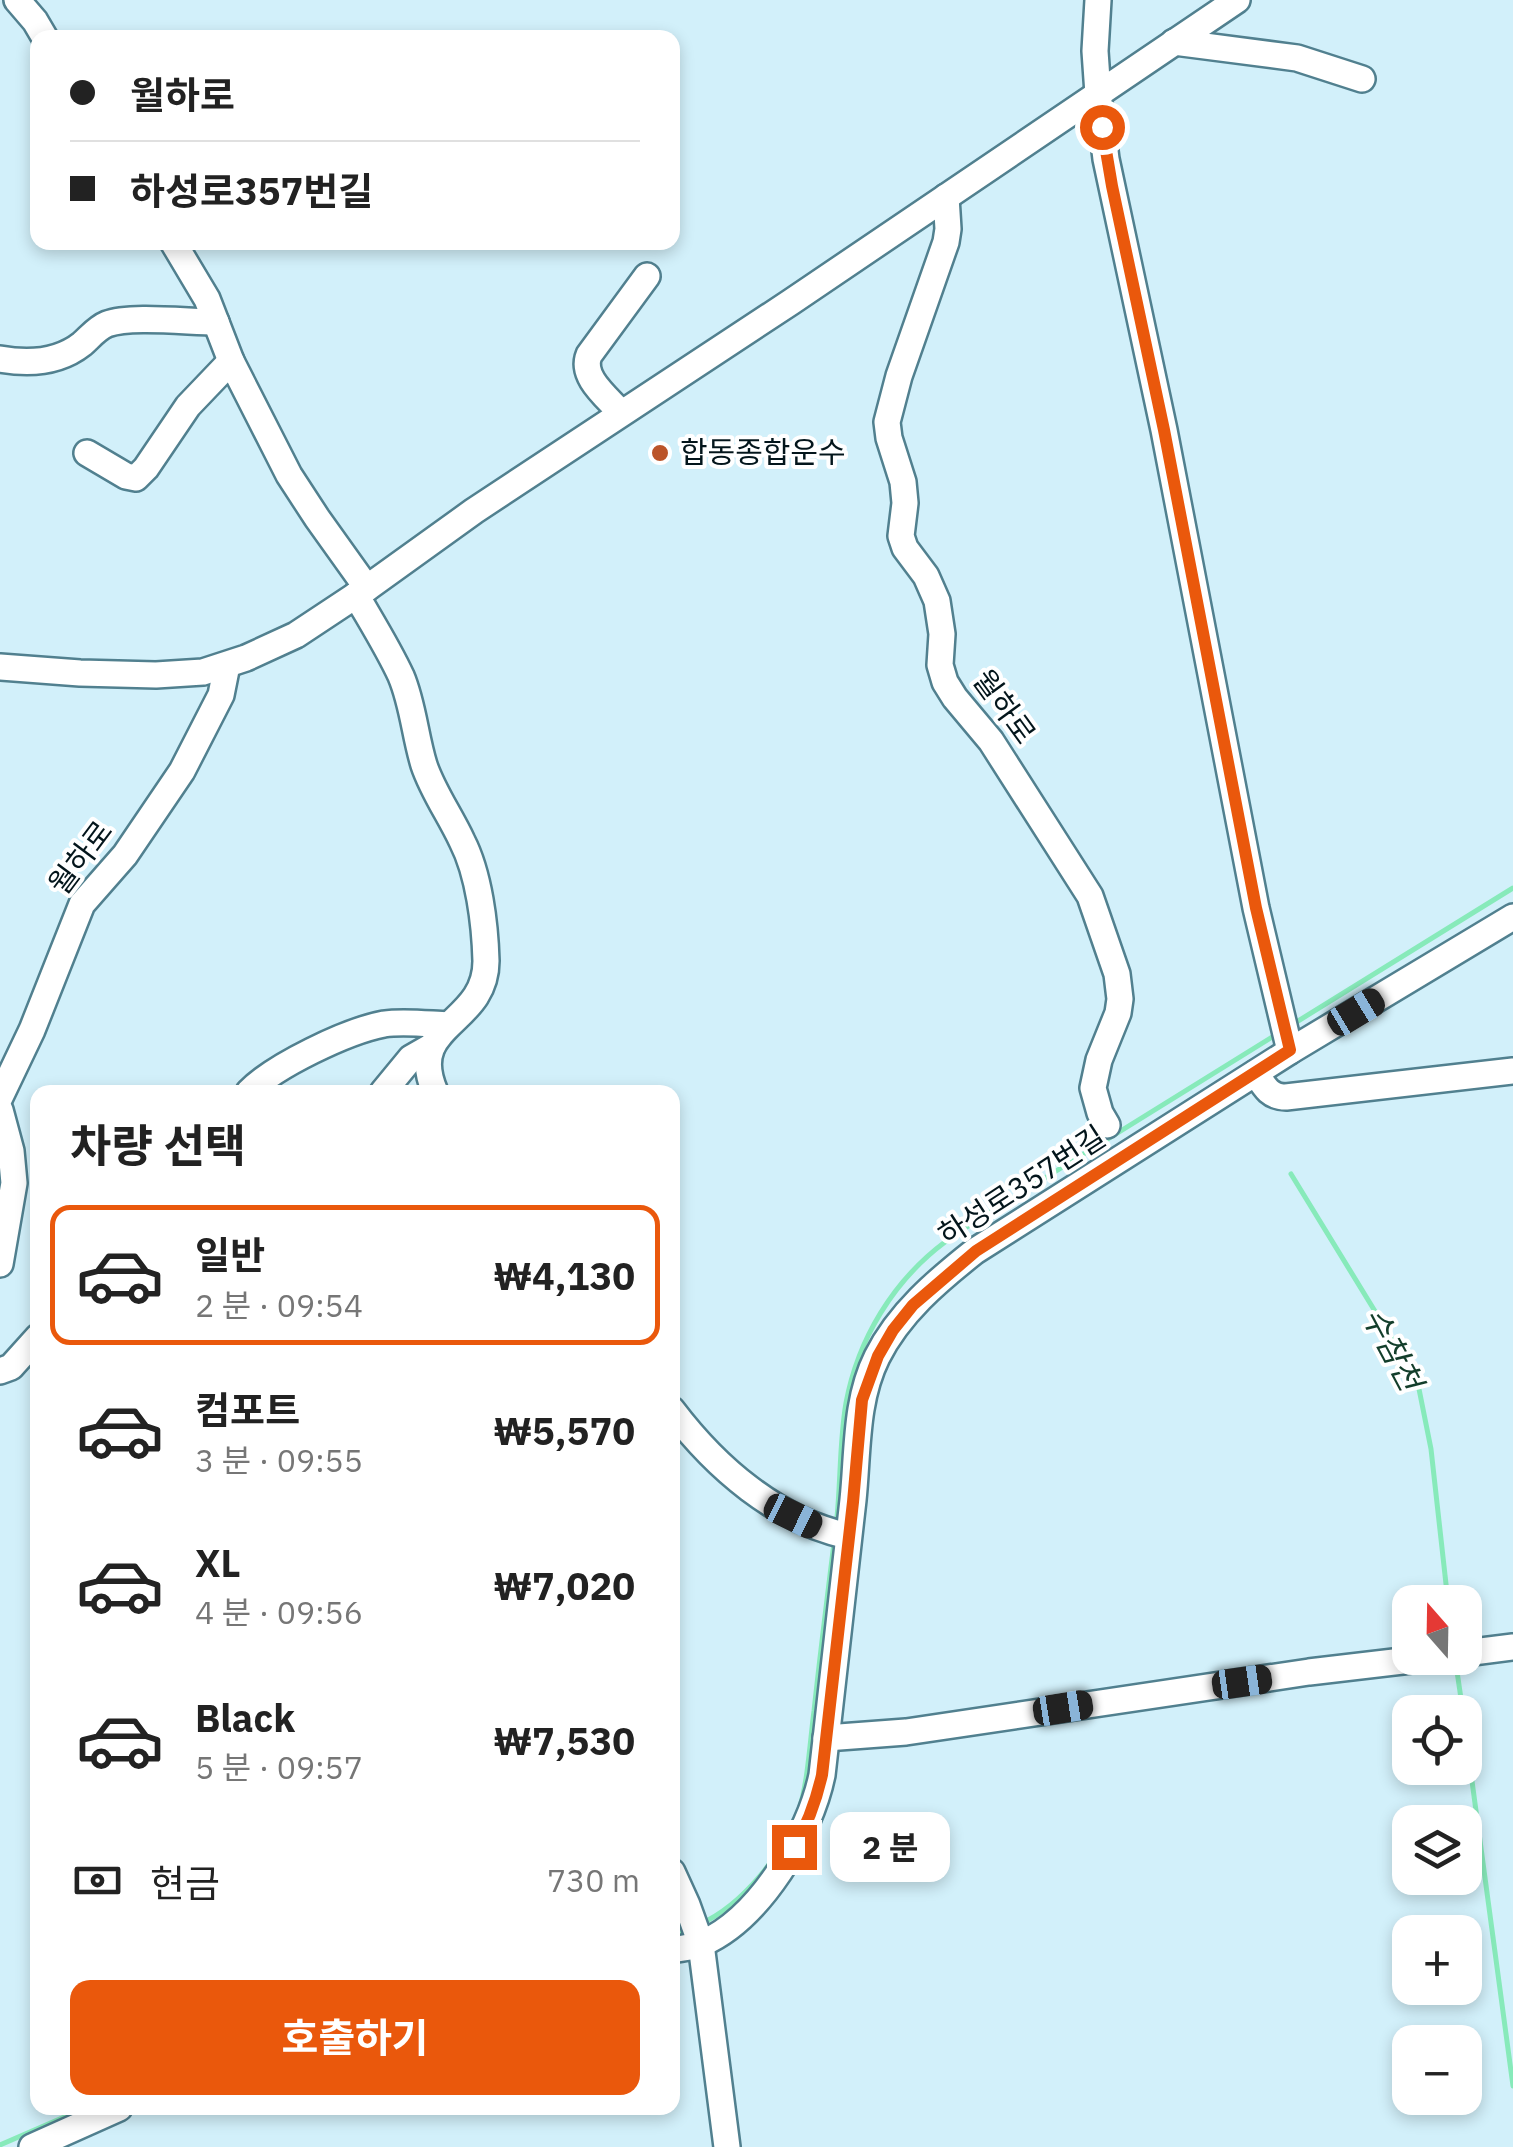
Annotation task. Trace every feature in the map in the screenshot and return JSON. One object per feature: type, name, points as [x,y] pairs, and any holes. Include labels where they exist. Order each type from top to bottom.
[{"type":"street","points":[[16,0],[41,30]]},
{"type":"street","points":[[1098,0],[1098,94],[1110,177],[1164,430],[1228,767],[1289,1046]]},
{"type":"street","points":[[0,666],[80,673],[203,672],[227,666],[296,635],[474,511],[1237,0]]},
{"type":"street","points":[[1174,42],[1298,58],[1362,79]]},
{"type":"street","name":"월하로","points":[[946,197],[946,242],[887,422],[903,482],[901,536],[937,601],[944,682],[990,741],[1090,896],[1117,974],[1120,999],[1098,1060],[1094,1088],[1106,1124]]},
{"type":"street","points":[[178,250],[196,278],[289,475],[362,591],[401,677],[424,766],[472,867],[486,979],[470,1008],[410,1058],[389,1085]]},
{"type":"street","points":[[620,413],[594,382],[586,364],[589,354],[647,276]]},
{"type":"street","points":[[0,359],[33,363],[53,358],[73,350],[106,324],[125,320],[216,322]]},
{"type":"street","points":[[87,453],[136,478],[188,406],[232,361]]},
{"type":"street","name":"월하로","points":[[0,1097],[32,1030],[82,904],[125,855],[182,771],[221,696],[227,666]]},
{"type":"street","name":"하성로357번길","points":[[680,1944],[697,1932],[734,1922],[758,1898],[805,1830],[817,1798],[826,1738],[837,1533],[862,1400],[878,1356],[913,1305],[976,1251],[1256,1073],[1289,1046],[1513,917]]},
{"type":"street","points":[[258,1085],[275,1072],[351,1034],[385,1024],[440,1035]]},
{"type":"street","points":[[431,1085],[426,1062],[440,1035]]},
{"type":"street","points":[[1256,1073],[1269,1092],[1286,1097],[1513,1071]]},
{"type":"street","points":[[0,1110],[12,1151],[14,1183],[0,1264]]},
{"type":"street","points":[[0,1371],[11,1367],[30,1347]]},
{"type":"street","points":[[680,1419],[718,1462],[750,1490],[837,1533]]},
{"type":"street","points":[[1482,1651],[1513,1646]]},
{"type":"street","points":[[826,1738],[906,1732],[1392,1662]]},
{"type":"street","points":[[680,1891],[697,1932],[727,2147]]},
{"type":"street","points":[[32,2147],[103,2115]]},
{"type":"waterway","points":[[1290,1026],[1513,888]]},
{"type":"waterway","points":[[836,1527],[844,1418],[852,1379],[880,1313],[909,1275],[961,1230],[1277,1034]]},
{"type":"waterway","name":"수참천","points":[[1291,1174],[1419,1389],[1431,1449],[1446,1585]]},
{"type":"waterway","points":[[700,1924],[731,1904],[760,1876],[783,1844],[799,1810],[834,1543]]},
{"type":"waterway","name":"수참천","points":[[1458,1675],[1460,1695]]},
{"type":"waterway","name":"수참천","points":[[1473,1785],[1513,2086]]},
{"type":"waterway","points":[[680,1933],[686,1931]]},
{"type":"waterway","points":[[0,2145],[69,2115]]},
{"type":"place","name":"합동종합운수","points":[[660,453]]},
{"type":"route","points":[[794,1847],[805,1830],[822,1775],[862,1400],[868,1377],[893,1330],[913,1305],[976,1251],[1290,1050],[1256,908],[1102,127]]}]
